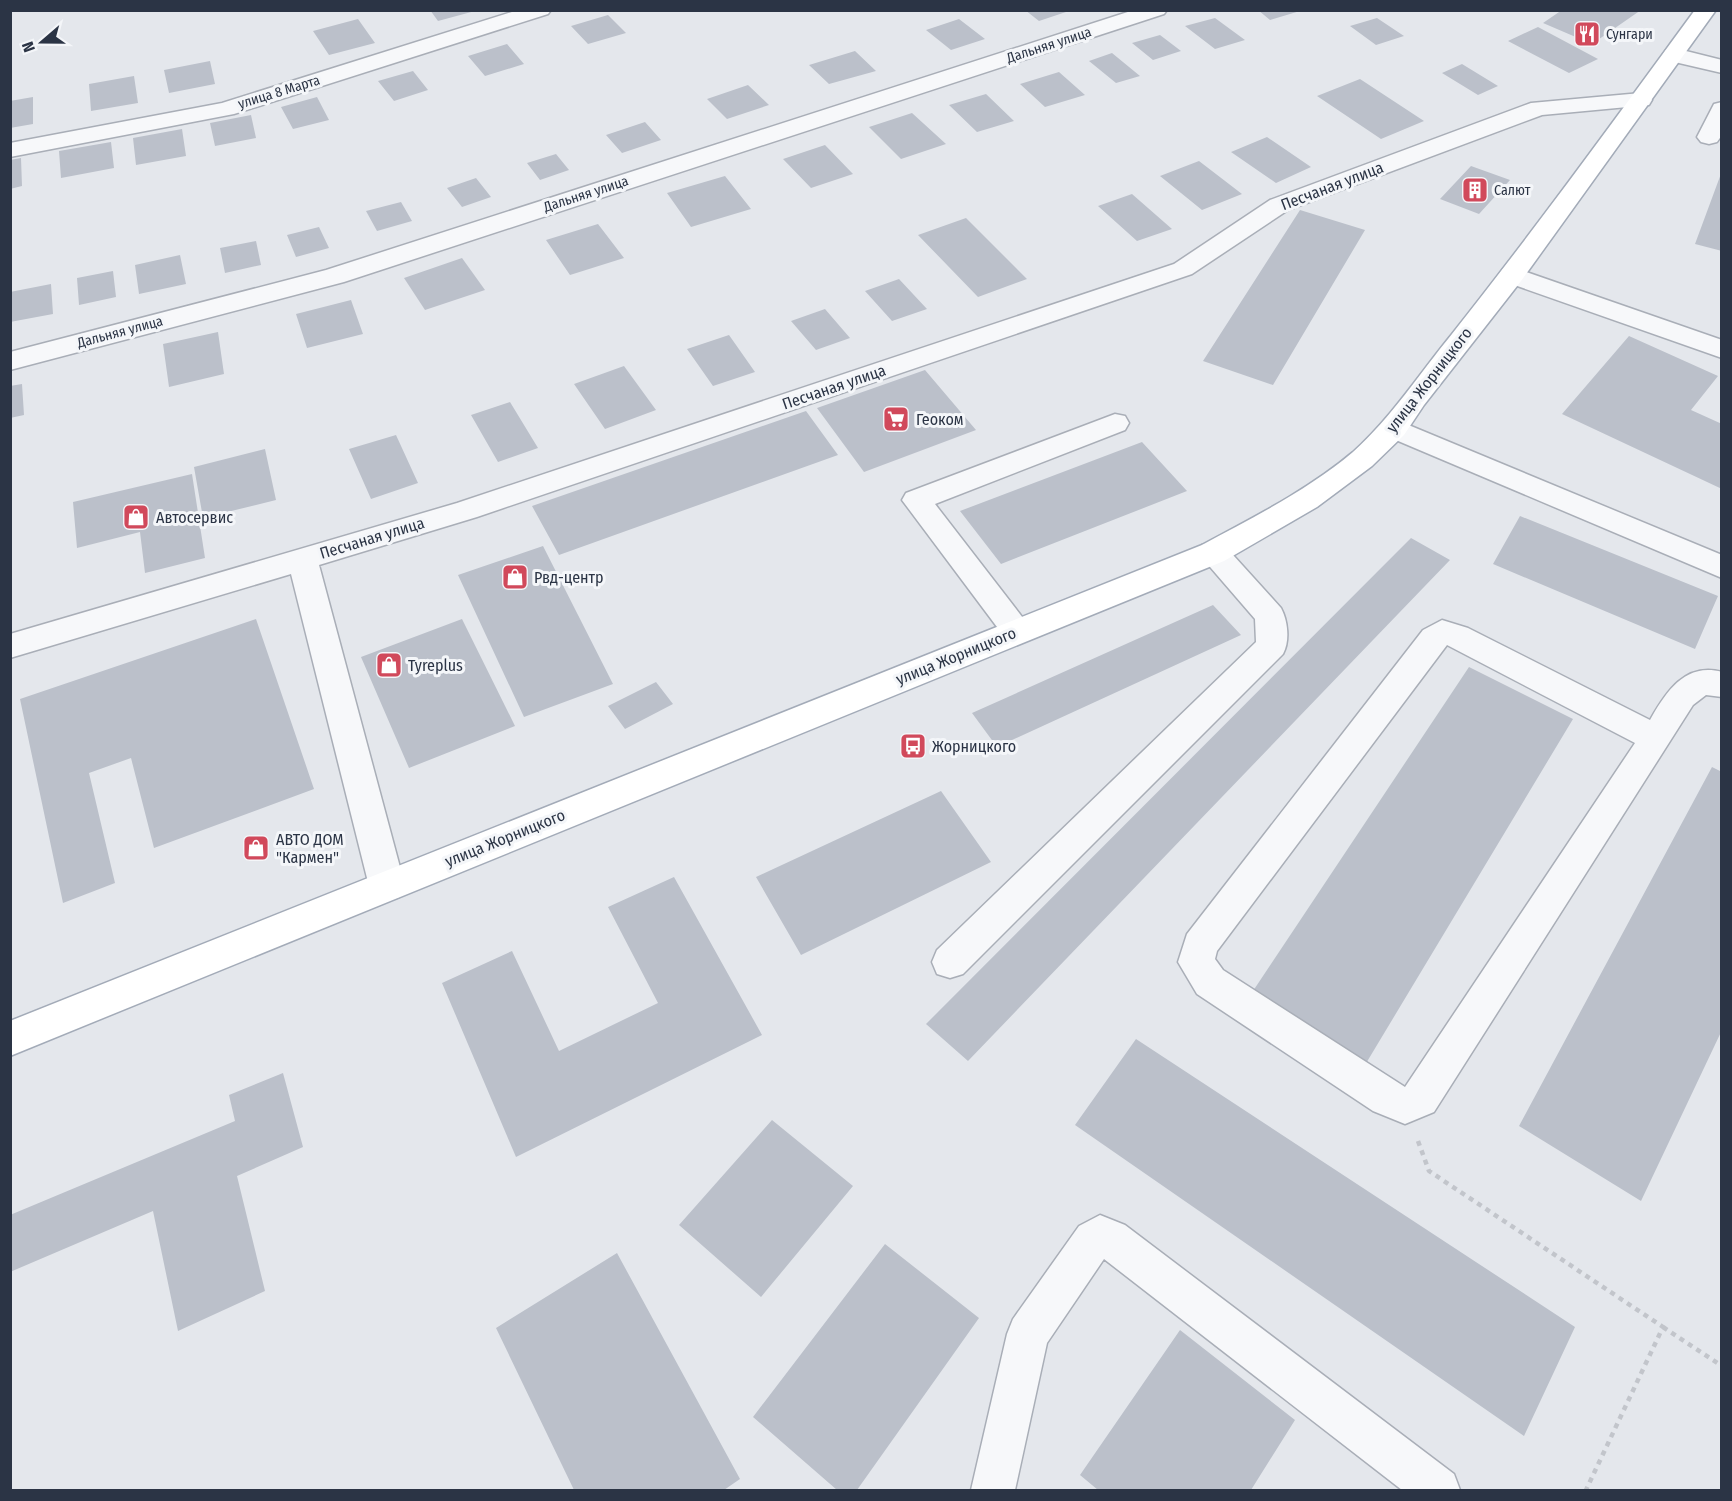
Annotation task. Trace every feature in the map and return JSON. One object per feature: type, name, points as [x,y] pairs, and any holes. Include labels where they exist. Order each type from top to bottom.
[{"type":"main road","name":"улица Жорницкого","points":[[10,1039],[1213,553],[1307,500],[1362,459],[1394,428],[1512,274],[1706,10]]},
{"type":"street","name":"улица 8 Марта","points":[[10,150],[226,109],[541,10]]},
{"type":"street","name":"Дальняя улица","points":[[10,361],[335,276],[1157,10]]},
{"type":"street","points":[[1674,55],[1722,66]]},
{"type":"street","name":"Песчаная улица","points":[[10,646],[467,510],[1183,269],[1280,205],[1539,108],[1641,100]]},
{"type":"street","points":[[1709,137],[1722,109]]},
{"type":"street","points":[[1512,274],[1722,350]]},
{"type":"street","points":[[1017,631],[916,500],[1115,423]]},
{"type":"street","points":[[1394,428],[1722,567]]},
{"type":"street","points":[[950,962],[1272,645],[1270,616],[1213,553]]},
{"type":"street","points":[[302,559],[387,886]]},
{"type":"street","points":[[1656,738],[1457,636],[1442,632],[1434,638],[1200,945],[1196,962],[1210,982],[1377,1092],[1405,1106],[1419,1099],[1656,738],[1687,690],[1697,682],[1713,681],[1722,685]]},
{"type":"street","points":[[993,1491],[1028,1334],[1093,1240],[1100,1236],[1111,1239],[1438,1491]]},
{"type":"path","points":[[1405,1106],[1429,1171],[1722,1366]]},
{"type":"path","points":[[1586,1491],[1663,1327]]},
{"type":"building","points":[[430,10],[475,10],[475,11],[438,21]]},
{"type":"building","points":[[1025,10],[1069,10],[1069,11],[1039,21]]},
{"type":"building","points":[[1258,10],[1300,10],[1300,11],[1270,20]]},
{"type":"building","name":"Сунгари","points":[[1562,10],[1641,10],[1592,44],[1543,23]]},
{"type":"building","points":[[608,15],[626,33],[588,44],[571,26]]},
{"type":"building","points":[[1215,18],[1245,40],[1215,49],[1185,26]]},
{"type":"building","points":[[1377,18],[1404,36],[1376,45],[1350,26]]},
{"type":"building","points":[[358,19],[375,43],[329,55],[313,31]]},
{"type":"building","points":[[959,19],[985,39],[951,50],[926,30]]},
{"type":"building","points":[[1538,27],[1598,59],[1569,73],[1508,41]]},
{"type":"building","points":[[1160,35],[1181,51],[1153,60],[1132,43]]},
{"type":"building","points":[[507,44],[524,64],[485,76],[468,56]]},
{"type":"building","points":[[855,51],[876,71],[829,84],[809,65]]},
{"type":"building","points":[[1112,53],[1140,76],[1116,83],[1089,61]]},
{"type":"building","points":[[210,61],[215,84],[169,93],[164,70]]},
{"type":"building","points":[[1462,64],[1498,86],[1478,95],[1442,73]]},
{"type":"building","points":[[413,71],[428,90],[394,101],[378,81]]},
{"type":"building","points":[[1059,72],[1085,95],[1045,107],[1020,84]]},
{"type":"building","points":[[134,76],[138,103],[91,111],[89,84]]},
{"type":"building","points":[[1360,79],[1424,121],[1381,139],[1317,96]]},
{"type":"building","points":[[748,85],[769,105],[727,119],[707,99]]},
{"type":"building","points":[[986,94],[1014,121],[977,132],[949,105]]},
{"type":"building","points":[[33,97],[33,124],[10,128],[10,101]]},
{"type":"building","points":[[317,97],[329,120],[293,129],[281,107]]},
{"type":"building","points":[[912,113],[946,144],[901,159],[869,127]]},
{"type":"building","points":[[251,115],[256,138],[215,146],[210,123]]},
{"type":"building","points":[[645,122],[661,140],[622,153],[606,135]]},
{"type":"building","points":[[182,129],[186,156],[136,165],[133,138]]},
{"type":"building","points":[[1267,137],[1311,167],[1276,183],[1231,152]]},
{"type":"building","points":[[111,142],[114,168],[61,178],[59,151]]},
{"type":"building","points":[[825,145],[853,174],[811,188],[783,159]]},
{"type":"building","points":[[556,154],[569,170],[540,180],[527,163]]},
{"type":"building","points":[[21,158],[22,186],[10,189],[10,160]]},
{"type":"building","points":[[1199,161],[1242,194],[1202,210],[1160,176]]},
{"type":"building","name":"Салют","points":[[1471,166],[1510,180],[1479,214],[1440,199]]},
{"type":"building","points":[[1722,171],[1722,251],[1695,244]]},
{"type":"building","points":[[725,176],[751,209],[691,227],[667,193]]},
{"type":"building","points":[[476,178],[491,197],[462,207],[447,188]]},
{"type":"building","points":[[1132,194],[1172,229],[1137,241],[1098,206]]},
{"type":"building","points":[[401,202],[412,221],[377,231],[366,211]]},
{"type":"building","points":[[1300,210],[1365,230],[1273,385],[1203,361]]},
{"type":"building","points":[[966,218],[1027,279],[978,297],[918,235]]},
{"type":"building","points":[[598,224],[624,258],[570,275],[546,240]]},
{"type":"building","points":[[319,227],[329,248],[296,257],[287,235]]},
{"type":"building","points":[[256,241],[261,265],[225,273],[220,248]]},
{"type":"building","points":[[180,255],[186,284],[139,294],[135,265]]},
{"type":"building","points":[[462,258],[485,290],[425,310],[404,278]]},
{"type":"building","points":[[113,271],[116,297],[79,305],[77,278]]},
{"type":"building","points":[[899,279],[927,309],[892,321],[865,291]]},
{"type":"building","points":[[51,284],[53,314],[10,322],[10,292]]},
{"type":"building","points":[[351,300],[363,334],[307,348],[296,314]]},
{"type":"building","points":[[825,309],[850,338],[816,350],[791,321]]},
{"type":"building","points":[[218,332],[224,374],[169,387],[163,344]]},
{"type":"building","points":[[729,335],[755,372],[713,386],[687,349]]},
{"type":"building","points":[[1629,336],[1718,376],[1691,410],[1722,424],[1722,489],[1562,414]]},
{"type":"building","points":[[624,366],[656,410],[605,429],[574,384]]},
{"type":"building","name":"Геоком","points":[[925,370],[976,430],[864,472],[817,408]]},
{"type":"building","points":[[22,384],[24,415],[10,418],[10,386]]},
{"type":"building","points":[[510,402],[538,448],[498,462],[471,415]]},
{"type":"building","points":[[806,411],[838,455],[559,555],[532,506]]},
{"type":"building","points":[[396,435],[418,483],[371,499],[349,449]]},
{"type":"building","points":[[1142,442],[1187,491],[1001,564],[960,511]]},
{"type":"building","points":[[265,449],[276,500],[203,518],[194,467]]},
{"type":"building","name":"Автосервис","points":[[192,474],[205,558],[145,573],[140,532],[77,548],[73,502]]},
{"type":"building","points":[[1520,516],[1718,596],[1695,649],[1493,564]]},
{"type":"building","points":[[1411,538],[1450,560],[968,1061],[926,1024]]},
{"type":"building","points":[[543,546],[613,684],[524,717],[458,575]]},
{"type":"building","points":[[1213,605],[1241,635],[997,747],[972,713]]},
{"type":"building","points":[[256,619],[314,789],[154,848],[131,758],[89,773],[115,883],[63,903],[20,699]]},
{"type":"building","points":[[462,619],[515,726],[409,768],[361,657]]},
{"type":"building","points":[[1469,667],[1573,719],[1365,1065],[1251,994]]},
{"type":"building","points":[[656,682],[673,704],[625,729],[608,706]]},
{"type":"building","points":[[1712,767],[1722,772],[1722,1030],[1641,1201],[1519,1126]]},
{"type":"building","points":[[941,791],[991,862],[801,955],[756,877]]},
{"type":"building","points":[[674,877],[762,1035],[516,1157],[442,983],[512,951],[559,1051],[658,1003],[608,907]]},
{"type":"building","points":[[1136,1039],[1575,1327],[1524,1436],[1075,1125]]},
{"type":"building","points":[[283,1073],[303,1147],[237,1176],[265,1291],[178,1331],[153,1211],[10,1272],[10,1215],[235,1121],[229,1095]]},
{"type":"building","points":[[772,1120],[853,1186],[761,1297],[679,1225]]},
{"type":"building","points":[[885,1244],[979,1318],[857,1490],[837,1490],[753,1417]]},
{"type":"building","points":[[617,1253],[740,1479],[724,1490],[574,1490],[496,1328]]},
{"type":"building","points":[[1180,1330],[1295,1420],[1251,1490],[1098,1490],[1080,1475]]},
{"type":"place","name":"Сунгари","points":[[1587,34]]},
{"type":"place","name":"Салют","points":[[1475,190]]},
{"type":"place","name":"Геоком","points":[[896,419]]},
{"type":"place","name":"Автосервис","points":[[136,517]]},
{"type":"place","name":"Рвд-центр","points":[[515,577]]},
{"type":"place","name":"Tyreplus","points":[[389,665]]},
{"type":"place","name":"Жорницкого","points":[[913,746]]},
{"type":"place","name":"АВТО ДОМ \"Кармен\"","points":[[256,848]]}]
